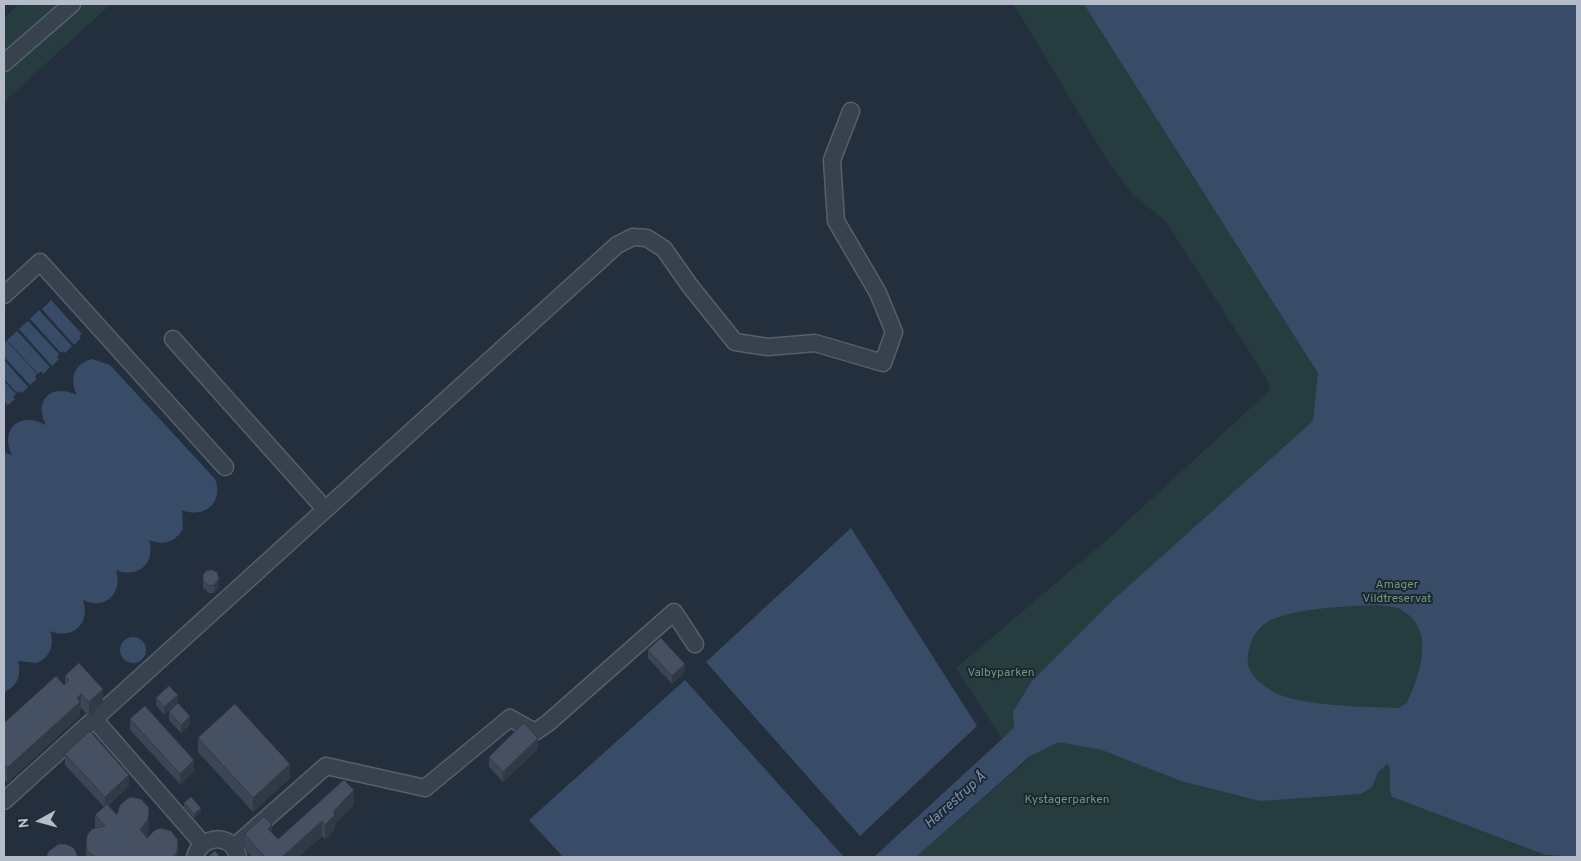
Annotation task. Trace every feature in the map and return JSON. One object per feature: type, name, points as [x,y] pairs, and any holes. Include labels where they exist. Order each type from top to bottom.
[{"type":"lane","points":[[4,63],[72,4]]},
{"type":"lane","points":[[5,798],[617,245],[633,238],[647,238],[664,249],[690,286],[735,342],[768,346],[815,343],[884,364],[894,332],[878,293],[836,221],[832,160],[851,111]]},
{"type":"lane","points":[[4,295],[40,262],[225,467]]},
{"type":"lane","points":[[173,339],[325,509]]},
{"type":"lane","points":[[94,719],[199,850],[215,839],[222,839],[236,852],[326,766],[425,788],[510,718],[535,732],[548,723],[674,612],[695,644]]},
{"type":"green space","points":[[19,4],[111,4],[4,102],[4,18]]},
{"type":"green space","name":"Amager Vildtreservat","points":[[1013,4],[1577,4],[1577,857],[1546,855],[1558,857],[916,857],[1033,755],[1299,434],[1142,576],[1004,742],[956,668],[1109,538],[1270,390],[1267,379],[1168,225],[1133,195],[1113,168]],"holes":[[[1391,776],[1518,844],[1392,797],[1390,793]]]},
{"type":"water","name":"Amager Vildtreservat","points":[[1084,4],[1577,4],[1577,857],[1546,855],[1392,797],[1388,763],[1378,772],[1372,787],[1361,794],[1260,801],[1181,781],[1102,750],[1058,742],[1029,757],[916,857],[874,857],[1014,728],[1013,712],[1032,681],[1112,601],[1313,421],[1318,373]],"holes":[[[1377,605],[1400,609],[1419,628],[1422,640],[1422,653],[1417,679],[1407,703],[1398,708],[1334,705],[1285,697],[1264,685],[1251,672],[1248,655],[1254,635],[1272,619],[1301,611]]]},
{"type":"water","points":[[51,300],[82,334],[79,336],[81,338],[74,345],[42,309]]},
{"type":"water","points":[[39,310],[72,346],[65,353],[63,351],[61,353],[30,319]]},
{"type":"water","points":[[28,321],[59,354],[57,357],[59,359],[52,366],[19,329]]},
{"type":"water","points":[[17,331],[50,367],[43,374],[41,371],[38,374],[7,340]]},
{"type":"water","points":[[7,341],[37,374],[35,377],[37,379],[30,385],[4,357],[4,343]]},
{"type":"water","points":[[92,359],[110,365],[215,479],[217,495],[210,507],[204,510],[190,512],[182,510],[183,529],[173,540],[160,543],[149,540],[150,556],[138,571],[124,572],[116,570],[117,586],[111,597],[99,603],[83,600],[84,616],[78,628],[66,633],[50,631],[52,646],[48,654],[37,663],[18,661],[19,676],[15,684],[4,692],[4,452],[12,455],[8,444],[9,433],[21,421],[30,420],[46,425],[42,408],[47,396],[53,392],[60,391],[77,395],[73,378],[77,368]]},
{"type":"water","points":[[4,360],[28,387],[22,393],[19,391],[17,393],[4,379]]},
{"type":"water","points":[[4,381],[16,394],[13,397],[15,399],[8,405],[4,401]]},
{"type":"water","points":[[851,528],[977,726],[860,836],[706,662]]},
{"type":"water","points":[[133,637],[142,641],[146,650],[142,659],[133,663],[124,659],[120,650],[124,641]]},
{"type":"water","points":[[685,680],[844,857],[563,857],[529,820]]},
{"type":"building","points":[[212,570],[217,572],[219,579],[214,585],[209,586],[203,581],[203,575],[206,571]]},
{"type":"building","points":[[661,638],[685,664],[672,676],[648,650]]},
{"type":"building","points":[[79,663],[103,689],[89,702],[81,694],[77,698],[80,702],[7,768],[4,764],[4,723],[56,676],[64,685],[69,680],[65,676]]},
{"type":"building","points":[[169,686],[178,695],[164,707],[156,698]]},
{"type":"building","points":[[178,703],[190,716],[181,725],[169,712]]},
{"type":"building","points":[[235,704],[290,764],[253,798],[198,738]]},
{"type":"building","points":[[145,706],[194,760],[180,774],[130,719]]},
{"type":"building","points":[[524,723],[538,738],[503,772],[489,757]]},
{"type":"building","points":[[90,731],[129,775],[105,797],[65,754]]},
{"type":"building","points":[[344,780],[354,790],[333,812],[335,815],[325,825],[322,821],[282,857],[262,857],[264,856],[245,835],[264,816],[272,825],[268,829],[278,839]]},
{"type":"building","points":[[130,797],[141,799],[149,808],[148,820],[140,829],[147,838],[155,830],[161,828],[171,831],[178,840],[177,852],[173,857],[96,857],[89,853],[86,847],[87,835],[92,829],[105,826],[95,815],[107,804],[117,815],[120,805]]},
{"type":"building","points":[[191,797],[201,808],[194,814],[184,803]]},
{"type":"building","points":[[59,844],[66,844],[74,848],[78,857],[46,857],[49,851]]},
{"type":"building","points":[[215,851],[220,857],[208,857]]},
{"type":"park label","name":"Valbyparken","points":[[1001,674]]},
{"type":"park label","name":"Kystagerparken","points":[[1067,801]]},
{"type":"water label","name":"Harrestrup Å","points":[[956,801]]}]
